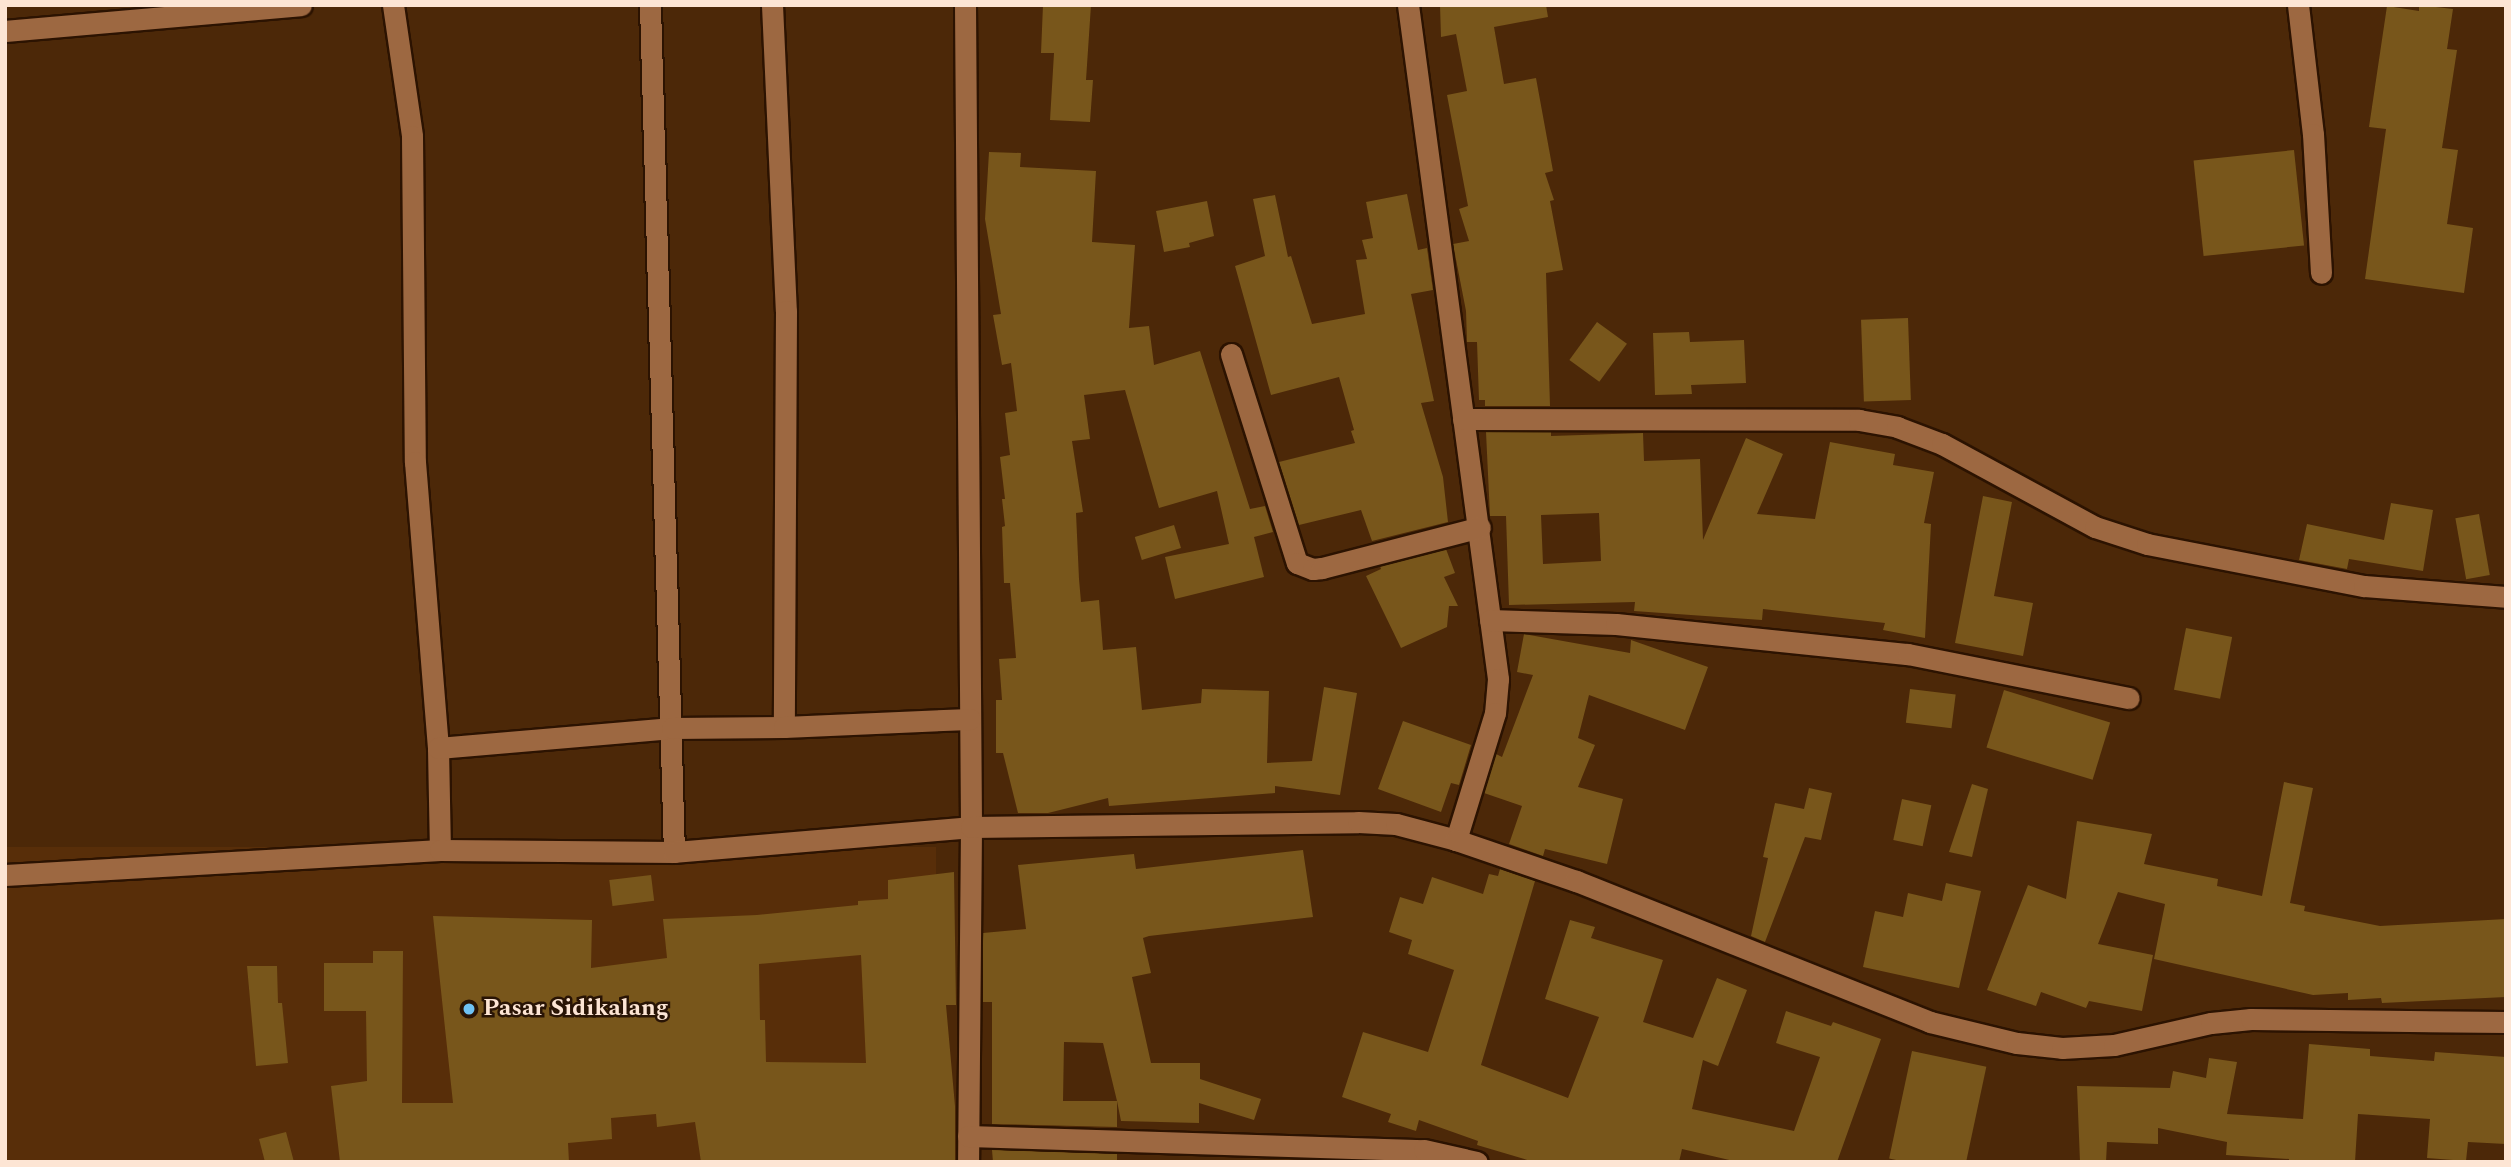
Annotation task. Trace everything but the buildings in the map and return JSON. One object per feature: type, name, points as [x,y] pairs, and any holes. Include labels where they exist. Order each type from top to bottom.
[{"type":"street","points":[[5,31],[301,5]]},
{"type":"street","points":[[393,5],[412,136],[415,462],[438,748],[440,850]]},
{"type":"street","points":[[650,5],[674,852]]},
{"type":"street","points":[[772,5],[786,311],[784,727]]},
{"type":"street","points":[[965,5],[971,719],[968,1162]]},
{"type":"street","points":[[1408,5],[1498,679],[1495,713],[1456,839]]},
{"type":"street","points":[[2298,5],[2313,134],[2321,273]]},
{"type":"street","points":[[1231,354],[1297,563],[1313,569],[1479,527]]},
{"type":"street","points":[[1463,419],[1815,418],[1884,425],[1942,444],[2095,527],[2147,544],[2364,586],[2506,597]]},
{"type":"street","points":[[1490,620],[1616,624],[1908,654],[2129,698]]},
{"type":"street","points":[[438,748],[672,728],[784,727],[971,719]]},
{"type":"street","points":[[5,875],[440,850],[674,852],[971,827],[1328,820],[1395,824],[1456,839],[1589,886],[1930,1022],[2017,1043],[2062,1048],[2114,1045],[2211,1023],[2251,1019],[2506,1022]]},
{"type":"street","points":[[968,1136],[1424,1150],[1477,1162]]},
{"type":"shaded area","name":"Pasar Sidikalang","points":[[5,847],[936,847],[936,1162],[5,1162]]},
{"type":"place","name":"Pasar Sidikalang","points":[[469,1009]]}]
